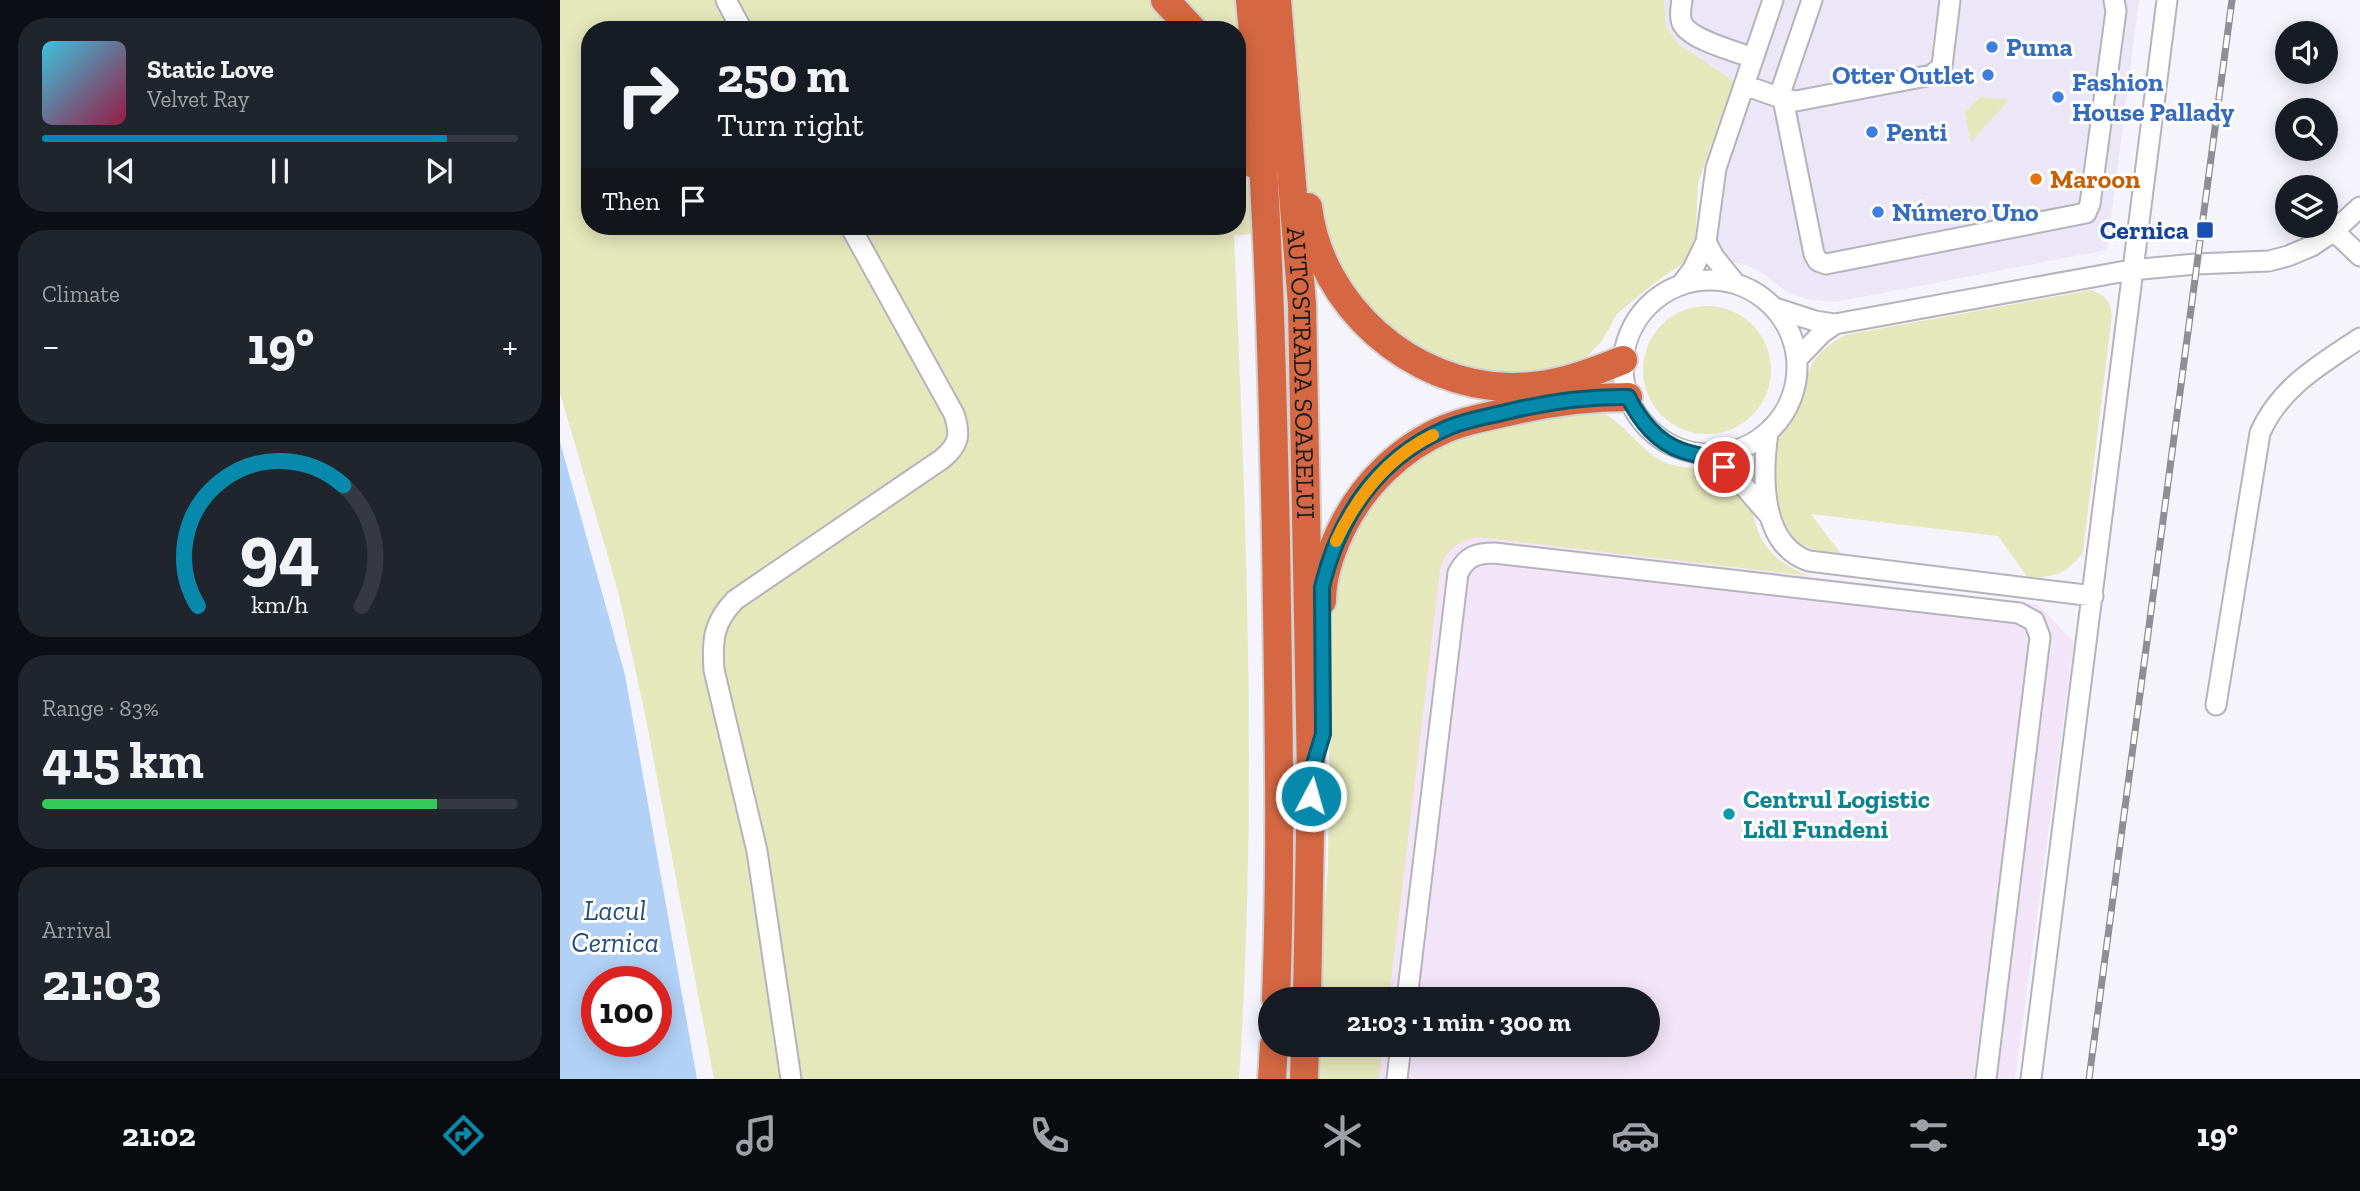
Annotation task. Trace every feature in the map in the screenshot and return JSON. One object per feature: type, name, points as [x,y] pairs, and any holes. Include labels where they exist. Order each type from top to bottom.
[{"type":"highway","points":[[1165,0],[1185,21]]},
{"type":"highway","name":"AUTOSTRADA SOARELUI","points":[[1250,0],[1265,205],[1269,306],[1280,767],[1276,987]]},
{"type":"highway","name":"AUTOSTRADA SOARELUI","points":[[1277,0],[1302,304],[1311,774],[1307,987]]},
{"type":"highway","points":[[1285,77],[1303,163],[1310,223],[1322,258],[1348,304],[1396,350],[1427,368],[1457,378],[1508,387],[1578,378],[1623,360]]},
{"type":"highway","points":[[1246,145],[1265,205]]},
{"type":"highway","points":[[1311,774],[1323,734],[1322,587],[1330,552],[1348,516],[1371,483],[1396,459],[1425,438],[1447,428],[1576,398],[1628,397]]},
{"type":"highway","points":[[1272,1079],[1273,1057]]},
{"type":"highway","points":[[1304,1079],[1305,1057]]},
{"type":"street","points":[[726,0],[737,21]]},
{"type":"street","points":[[1682,0],[1683,23],[1693,34],[1753,58]]},
{"type":"street","points":[[1681,285],[1693,269],[1706,242],[1716,168],[1773,0]]},
{"type":"street","points":[[1811,0],[1782,88],[1814,254],[1821,263],[2086,213],[2090,204],[2116,11],[2114,0]]},
{"type":"street","points":[[1744,85],[1796,101],[1936,73],[1943,60],[1950,0]]},
{"type":"street","points":[[2031,1079],[2167,0]]},
{"type":"street","points":[[2338,227],[2360,207]]},
{"type":"street","points":[[791,1079],[757,851],[714,670],[712,651],[715,629],[721,615],[735,600],[942,459],[954,449],[959,440],[959,428],[954,414],[855,235]]},
{"type":"street","points":[[2338,235],[2360,256]]},
{"type":"street","points":[[1775,309],[1835,324],[2131,270],[2269,261],[2288,256],[2321,238]]},
{"type":"street","points":[[1706,242],[1714,257],[1735,283]]},
{"type":"street","points":[[1698,280],[1717,280],[1750,289],[1775,309],[1790,332],[1797,359],[1797,380],[1792,400],[1782,418],[1750,446],[1707,456],[1681,451],[1658,438],[1640,420],[1628,397],[1623,379],[1623,360],[1628,338],[1638,318],[1653,301],[1681,285],[1698,280]]},
{"type":"street","points":[[1797,359],[1822,333],[1835,324]]},
{"type":"street","points":[[2216,705],[2260,433],[2267,418],[2300,377],[2360,338]]},
{"type":"street","points":[[1768,433],[1764,471],[1770,516]]},
{"type":"street","points":[[1707,456],[1735,475],[1770,516],[1786,547],[1797,557],[1809,561],[2093,596]]},
{"type":"street","points":[[1408,987],[1458,573],[1472,556],[1494,553],[2019,613],[2034,621],[2040,637],[1986,1079]]},
{"type":"street","points":[[1397,1079],[1400,1057]]},
{"type":"shaded area","points":[[1664,0],[2139,0],[2107,250],[1835,302],[1807,299],[1785,291],[1759,270],[1743,264],[1701,258],[1734,81],[1678,44],[1666,27]]},
{"type":"shaded area","name":"Centrul Logistic Lidl Fundeni","points":[[1434,531],[2037,604],[2074,642],[2015,1079],[1340,1079],[1344,1057],[1660,1057],[1660,987],[1351,987]]},
{"type":"green space","points":[[560,0],[1664,0],[1666,27],[1678,44],[1734,81],[1698,183],[1695,246],[1686,261],[1617,314],[1602,341],[1580,364],[1536,375],[1494,375],[1461,368],[1410,345],[1382,322],[1344,280],[1320,230],[1246,234],[1246,21],[581,21],[581,235],[1234,235],[1243,446],[1249,763],[1245,974],[1239,1079],[714,1079],[645,714],[618,591],[560,393]]},
{"type":"green space","points":[[1980,97],[2009,100],[1971,142],[1965,112]]},
{"type":"green space","points":[[2091,290],[2106,299],[2112,315],[2083,552],[2065,570],[2045,577],[2028,578],[1998,536],[1811,514],[1841,554],[1812,549],[1801,544],[1790,533],[1780,512],[1773,487],[1773,454],[1792,417],[1810,367],[1822,351],[1845,335]]},
{"type":"green space","points":[[1707,306],[1732,311],[1752,325],[1766,345],[1771,370],[1766,395],[1752,415],[1732,429],[1707,434],[1682,429],[1662,415],[1648,395],[1643,370],[1648,345],[1662,325],[1682,311]]},
{"type":"green space","points":[[1599,411],[1662,461],[1717,474],[1747,502],[1761,537],[1772,553],[1809,576],[1477,537],[1453,548],[1440,570],[1390,987],[1319,987],[1328,865],[1331,577],[1372,494],[1440,441],[1540,413]]},
{"type":"green space","points":[[1313,1057],[1382,1057],[1379,1079],[1312,1079]]},
{"type":"water","name":"Lacul Cernica","points":[[560,442],[625,675],[697,1079],[560,1079]]},
{"type":"railway","points":[[2089,1079],[2232,0]]},
{"type":"slow traffic","points":[[1336,541],[1348,516],[1371,483],[1396,459],[1433,435]]},
{"type":"place","name":"Puma","points":[[1992,47]]},
{"type":"place","name":"Otter Outlet","points":[[1988,75]]},
{"type":"place","name":"Fashion House Pallady","points":[[2058,97]]},
{"type":"place","name":"Penti","points":[[1872,132]]},
{"type":"place","name":"Maroon","points":[[2036,179]]},
{"type":"place","name":"Número Uno","points":[[1878,212]]},
{"type":"place","name":"Cernica","points":[[2205,230]]},
{"type":"place","name":"Centrul Logistic Lidl Fundeni","points":[[1729,814]]},
{"type":"route","points":[[1311,796],[1311,774],[1323,734],[1322,587],[1330,552],[1348,516],[1371,483],[1396,459],[1425,438],[1471,420],[1576,398],[1628,397],[1640,420],[1658,438],[1681,451],[1707,456],[1724,467]]}]
